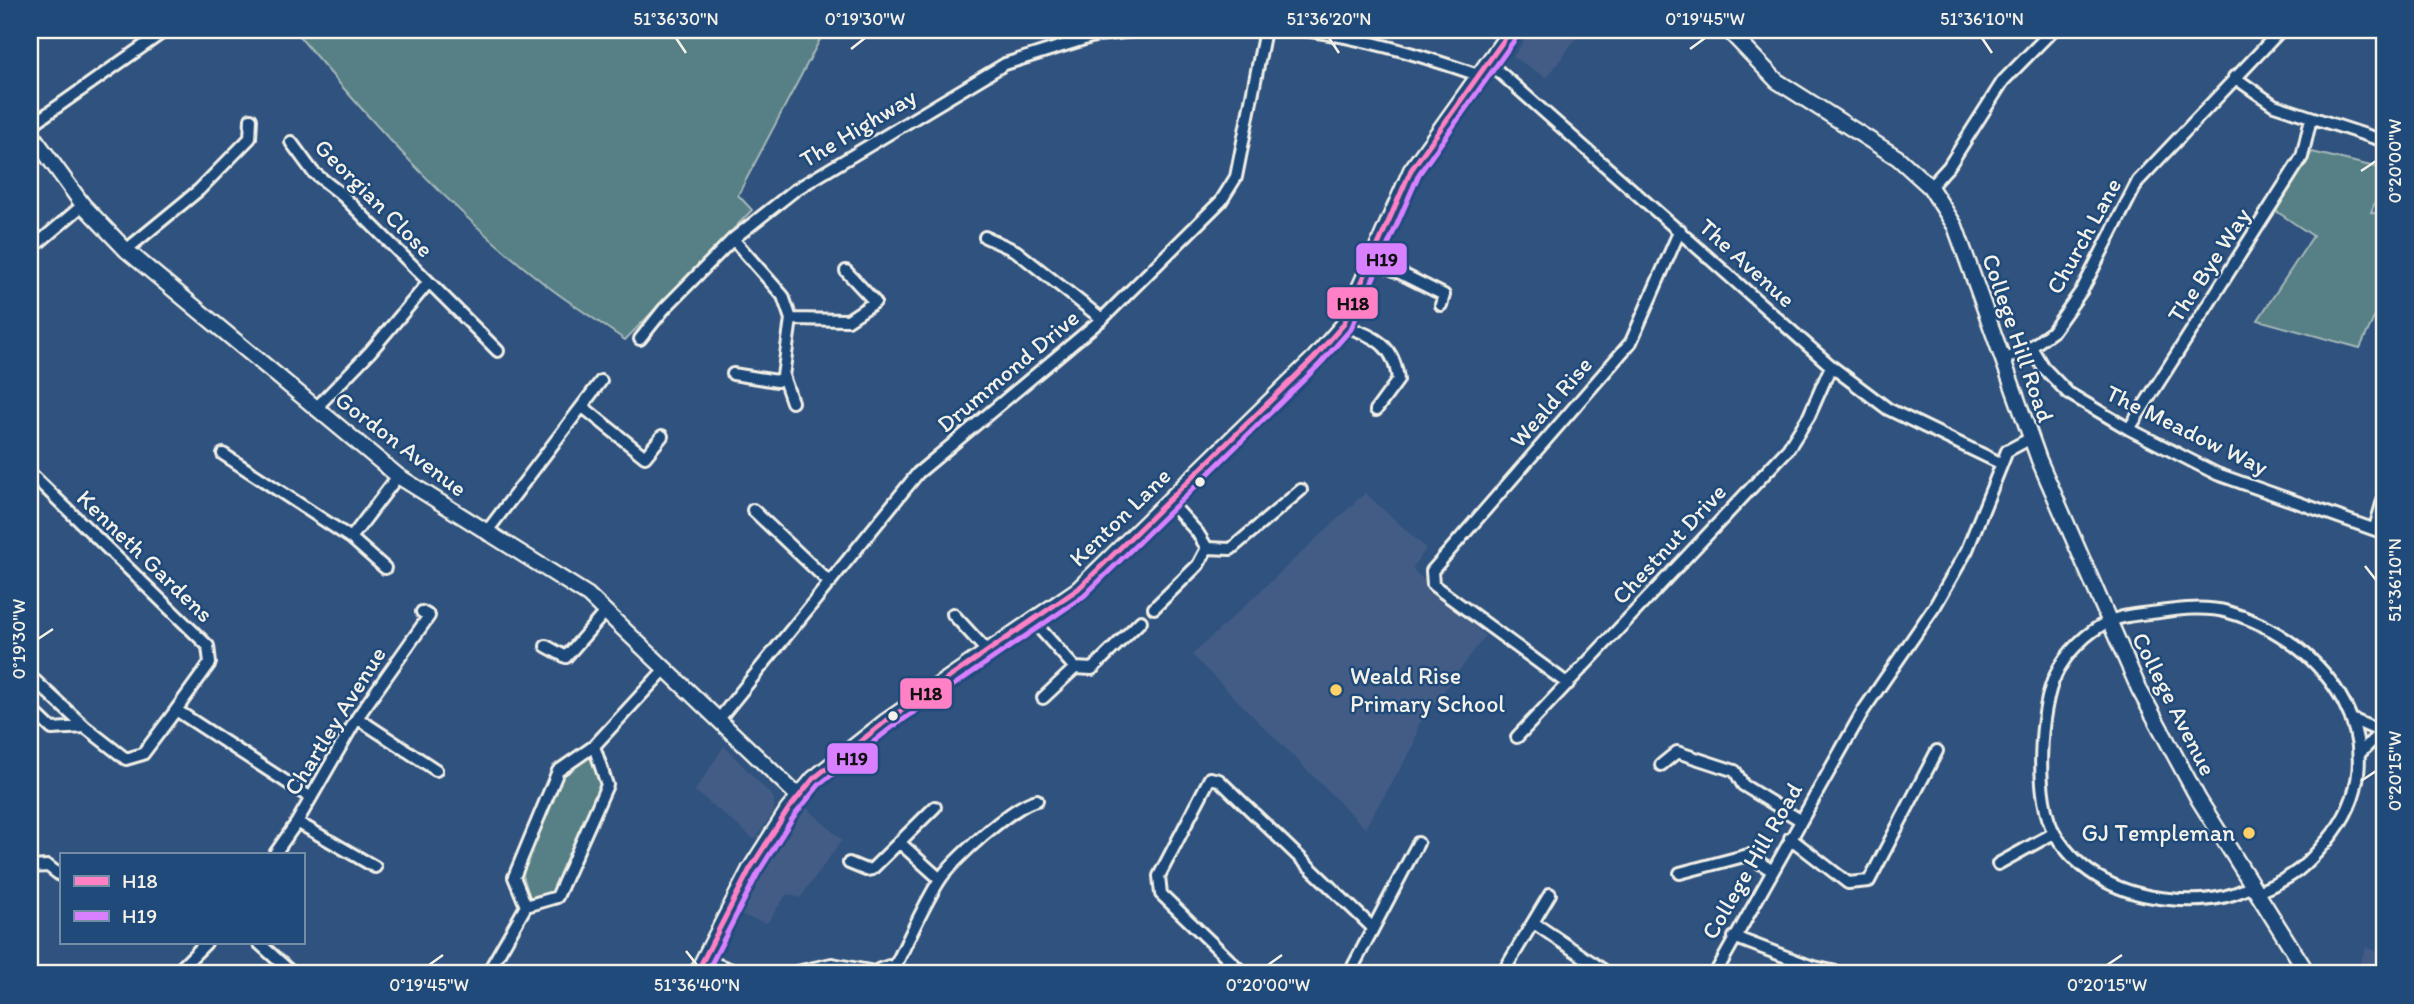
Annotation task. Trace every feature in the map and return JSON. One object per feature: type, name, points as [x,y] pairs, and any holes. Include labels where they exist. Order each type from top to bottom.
[{"type":"street","points":[[30,126],[166,30]]},
{"type":"street","name":"The Highway","points":[[640,339],[664,309],[733,239],[795,190],[1006,64],[1097,35],[1143,30]]},
{"type":"street","name":"Drummond Drive","points":[[719,719],[918,473],[1102,319],[1221,201],[1236,177],[1265,30]]},
{"type":"street","points":[[1304,30],[1342,35],[1408,51],[1478,75]]},
{"type":"street","name":"Kenton Lane","points":[[696,974],[750,869],[798,796],[851,747],[1078,589],[1314,358],[1343,325],[1411,170],[1511,30]]},
{"type":"street","name":"College Hill Road","points":[[1715,974],[1771,870],[1863,712],[1936,606],[1967,550],[2007,451],[2031,439],[1955,226],[1930,187],[1898,158],[1777,81],[1728,30]]},
{"type":"street","points":[[1930,187],[1949,166],[2003,81],[2053,30]]},
{"type":"street","name":"Church Lane","points":[[2003,360],[2031,348],[2052,332],[2082,290],[2138,180],[2281,30]]},
{"type":"street","name":"The Avenue","points":[[1488,62],[1831,366],[1888,410],[2000,463]]},
{"type":"street","points":[[2234,77],[2274,105],[2384,141]]},
{"type":"street","name":"The Bye Way","points":[[2129,429],[2302,158],[2311,118]]},
{"type":"street","points":[[126,250],[199,190],[250,138],[251,119]]},
{"type":"street","name":"Gordon Avenue","points":[[30,132],[83,205],[126,250],[398,476],[488,535],[588,595],[798,796]]},
{"type":"street","name":"Georgian Close","points":[[291,142],[313,172],[341,194],[498,351]]},
{"type":"street","points":[[30,250],[83,205]]},
{"type":"street","name":"Weald Rise","points":[[1568,684],[1433,585],[1432,571],[1631,342],[1680,230]]},
{"type":"street","points":[[985,237],[1016,251],[1102,319]]},
{"type":"street","points":[[733,239],[783,296],[791,319],[783,376],[792,402]]},
{"type":"street","points":[[1372,259],[1444,295],[1441,305]]},
{"type":"street","points":[[791,319],[848,320],[875,302],[846,271]]},
{"type":"street","name":"Georgian Close","points":[[315,408],[370,352],[428,283]]},
{"type":"street","points":[[1343,325],[1382,343],[1396,360],[1398,380],[1376,410]]},
{"type":"street","name":"The Meadow Way","points":[[2031,348],[2043,367],[2068,393],[2129,429],[2217,474],[2297,504],[2380,530]]},
{"type":"street","name":"Chestnut Drive","points":[[1517,737],[1788,449],[1809,416],[1831,366]]},
{"type":"street","points":[[733,373],[777,381],[783,376]]},
{"type":"street","points":[[488,535],[491,526],[601,381]]},
{"type":"street","points":[[583,407],[645,457],[662,436]]},
{"type":"street","name":"College Avenue","points":[[2031,439],[2107,622],[2139,690],[2199,800],[2308,974]]},
{"type":"street","points":[[223,454],[351,538],[384,568]]},
{"type":"street","name":"Kenneth Gardens","points":[[30,473],[208,646],[210,663],[143,754],[125,759],[85,727]]},
{"type":"street","points":[[351,538],[398,476]]},
{"type":"street","points":[[1207,548],[1231,549],[1301,490]]},
{"type":"street","points":[[2380,530],[2384,497]]},
{"type":"street","points":[[1169,501],[1197,532],[1207,548]]},
{"type":"street","points":[[753,510],[830,583]]},
{"type":"street","points":[[1154,608],[1198,565],[1207,548]]},
{"type":"street","points":[[2183,609],[2225,611],[2283,636],[2313,659],[2354,720],[2360,753],[2355,795],[2339,827],[2307,864],[2292,875],[2233,895],[2198,900],[2146,897],[2109,886],[2081,865],[2054,833],[2046,811],[2042,757],[2045,712],[2056,673],[2083,639],[2107,622],[2128,616],[2183,609]]},
{"type":"street","points":[[546,646],[566,657],[606,611]]},
{"type":"street","name":"Chartley Avenue","points":[[275,853],[297,822],[357,718],[429,616],[422,612]]},
{"type":"street","points":[[953,614],[987,651]]},
{"type":"street","points":[[1033,621],[1075,668],[1092,669],[1141,621]]},
{"type":"street","points":[[526,906],[514,877],[558,771],[594,746],[666,668]]},
{"type":"street","points":[[1043,698],[1075,668]]},
{"type":"street","points":[[30,676],[85,727]]},
{"type":"street","points":[[30,708],[52,729],[85,727]]},
{"type":"street","points":[[176,710],[311,798]]},
{"type":"street","points":[[357,718],[436,770]]},
{"type":"street","points":[[2354,720],[2381,730],[2360,753]]},
{"type":"street","points":[[487,974],[526,906],[557,897],[607,785],[594,746]]},
{"type":"street","points":[[1661,765],[1677,751],[1735,771],[1743,785],[1800,820]]},
{"type":"street","points":[[1790,838],[1848,883],[1869,881],[1937,751]]},
{"type":"street","points":[[1244,974],[1161,894],[1159,876],[1210,778],[1219,780],[1373,928]]},
{"type":"street","points":[[788,974],[832,964],[875,973],[884,967],[898,971],[940,879],[993,827],[1025,802],[1037,800]]},
{"type":"street","points":[[849,863],[866,870],[872,869],[934,807]]},
{"type":"street","points":[[297,822],[375,867]]},
{"type":"street","points":[[1998,864],[2054,833]]},
{"type":"street","points":[[900,842],[940,879]]},
{"type":"street","points":[[1349,974],[1418,843]]},
{"type":"street","points":[[1680,873],[1748,855],[1771,870]]},
{"type":"street","points":[[30,867],[48,866],[60,875]]},
{"type":"street","points":[[1502,974],[1550,894]]},
{"type":"street","points":[[1534,923],[1609,974]]},
{"type":"street","points":[[1734,937],[1810,966],[1846,974]]},
{"type":"street","points":[[176,974],[205,944]]},
{"type":"street","points":[[260,944],[293,974]]},
{"type":"street","points":[[703,959],[742,974]]},
{"type":"shaded area","points":[[1531,30],[1582,30],[1547,78],[1513,57]]},
{"type":"shaded area","name":"Weald Rise Primary School","points":[[1365,493],[1426,548],[1412,569],[1485,636],[1418,726],[1413,747],[1365,828],[1192,655]]},
{"type":"shaded area","points":[[724,746],[774,798],[774,811],[755,840],[695,791]]},
{"type":"shaded area","points":[[806,807],[842,840],[800,898],[787,894],[767,923],[737,914],[781,839]]},
{"type":"shaded area","points":[[2366,947],[2384,955],[2384,974],[2356,974]]},
{"type":"green space","points":[[294,30],[825,30],[738,195],[752,210],[625,340],[542,282],[442,194],[351,97]]},
{"type":"green space","points":[[2312,152],[2384,169],[2384,181],[2371,212],[2384,216],[2384,278],[2380,305],[2360,348],[2258,320],[2313,236],[2276,211]]},
{"type":"green space","points":[[590,756],[603,785],[553,892],[530,898],[521,869],[561,778]]},
{"type":"transit line","name":"H18","points":[[696,974],[750,869],[787,811],[813,779],[886,721],[1078,589],[1314,358],[1343,325],[1411,170],[1511,30]]},
{"type":"transit line","name":"H19","points":[[706,974],[758,873],[794,816],[819,785],[891,728],[1084,596],[1320,364],[1351,329],[1419,174],[1518,35]]},
{"type":"place","name":"Weald Rise Primary School","points":[[1336,690]]},
{"type":"place","name":"GJ Templeman","points":[[2249,833]]}]
